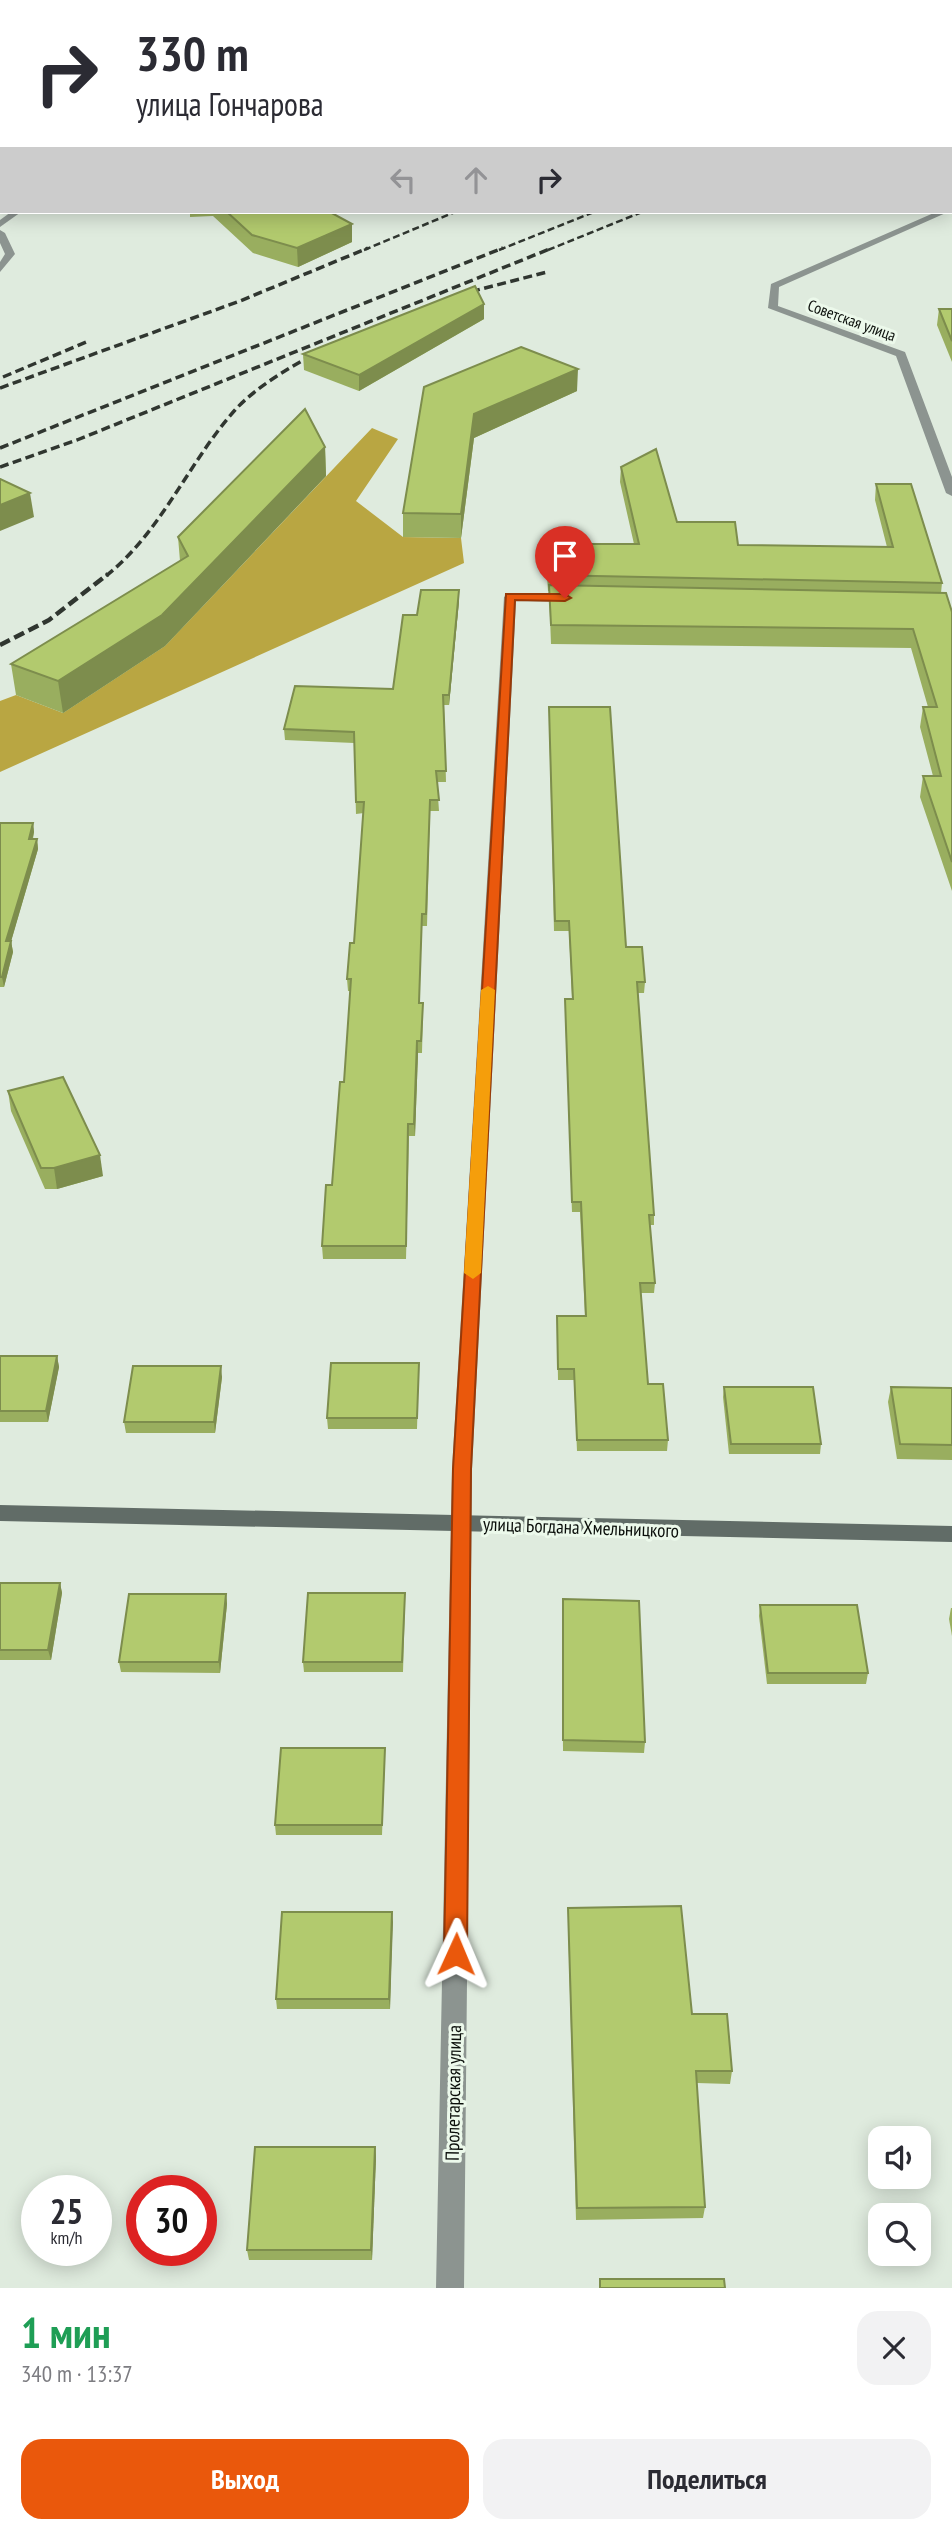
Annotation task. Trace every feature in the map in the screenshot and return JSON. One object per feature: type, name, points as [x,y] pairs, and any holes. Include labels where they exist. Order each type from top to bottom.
[{"type":"main road","name":"улица Богдана Хмельницкого","points":[[0,1513],[952,1534]]},
{"type":"street","name":"Советская улица","points":[[938,214],[774,286],[773,309],[901,354],[952,493]]},
{"type":"street","points":[[0,233],[10,254],[0,269]]},
{"type":"street","name":"Пролетарская улица","points":[[450,2288],[460,1524],[510,597],[579,598]]},
{"type":"shaded area","points":[[372,428],[398,439],[356,501],[403,537],[461,538],[464,563],[0,772],[0,701],[16,695],[63,713],[165,646]]},
{"type":"building","points":[[229,214],[334,214],[352,224],[297,248],[252,235]]},
{"type":"building","points":[[475,286],[484,304],[359,375],[303,354]]},
{"type":"building","points":[[939,309],[952,309],[952,341]]},
{"type":"building","points":[[521,347],[578,369],[474,414],[461,514],[403,513],[424,387]]},
{"type":"building","points":[[305,409],[325,447],[162,615],[58,681],[11,664],[188,556],[178,537]]},
{"type":"building","points":[[656,449],[677,522],[735,522],[738,545],[893,547],[876,484],[911,484],[942,583],[548,575],[546,544],[639,544],[621,467]]},
{"type":"building","points":[[0,479],[30,493],[0,505]]},
{"type":"building","points":[[549,585],[946,593],[952,612],[952,862],[923,776],[941,776],[923,707],[937,707],[913,629],[551,625]]},
{"type":"building","points":[[421,590],[459,590],[449,695],[443,695],[446,771],[436,771],[439,800],[430,800],[426,914],[422,914],[419,1003],[423,1003],[421,1041],[417,1041],[414,1124],[408,1124],[406,1246],[322,1246],[326,1185],[332,1185],[340,1082],[344,1082],[351,979],[347,979],[350,943],[354,943],[364,802],[356,802],[354,732],[284,729],[295,686],[393,689],[403,615],[417,615]]},
{"type":"building","points":[[549,707],[610,707],[626,947],[642,947],[645,982],[637,982],[654,1215],[649,1215],[655,1283],[640,1283],[648,1384],[663,1384],[668,1440],[577,1440],[574,1369],[558,1369],[557,1316],[586,1316],[581,1202],[572,1202],[565,999],[573,999],[569,921],[555,921]]},
{"type":"building","points":[[0,823],[33,823],[29,839],[37,839],[6,941],[11,941],[2,977],[0,977]]},
{"type":"building","points":[[63,1077],[100,1155],[54,1168],[41,1168],[8,1091]]},
{"type":"building","points":[[0,1356],[57,1356],[46,1411],[0,1411]]},
{"type":"building","points":[[331,1363],[419,1363],[417,1418],[327,1418]]},
{"type":"building","points":[[133,1366],[221,1366],[214,1422],[124,1422]]},
{"type":"building","points":[[724,1387],[813,1387],[821,1444],[731,1444]]},
{"type":"building","points":[[891,1387],[952,1388],[952,1445],[900,1444]]},
{"type":"building","points":[[0,1583],[60,1583],[48,1650],[0,1650]]},
{"type":"building","points":[[308,1593],[405,1593],[402,1662],[303,1662]]},
{"type":"building","points":[[129,1594],[226,1594],[219,1662],[119,1662]]},
{"type":"building","points":[[563,1599],[639,1601],[645,1742],[563,1740]]},
{"type":"building","points":[[760,1605],[857,1605],[868,1673],[768,1673]]},
{"type":"building","points":[[281,1748],[385,1748],[382,1825],[275,1825]]},
{"type":"building","points":[[681,1906],[692,2014],[727,2014],[732,2071],[696,2071],[705,2207],[577,2208],[568,1908]]},
{"type":"building","points":[[282,1912],[392,1912],[389,1999],[276,1999]]},
{"type":"building","points":[[255,2147],[375,2147],[371,2250],[247,2250]]},
{"type":"building","points":[[600,2279],[724,2279],[725,2288],[600,2288]]},
{"type":"railway","points":[[364,250],[450,214]]},
{"type":"railway","points":[[499,250],[589,214]]},
{"type":"railway","points":[[548,250],[637,214]]},
{"type":"railway","points":[[0,388],[240,301],[368,248]]},
{"type":"railway","points":[[0,448],[503,248]]},
{"type":"railway","points":[[0,467],[77,440],[552,248]]},
{"type":"railway","points":[[458,295],[547,272]]},
{"type":"railway","points":[[3,377],[86,342]]},
{"type":"railway","points":[[106,576],[143,539],[235,410],[264,385],[319,351]]},
{"type":"railway","points":[[0,645],[49,620],[108,574]]},
{"type":"slow traffic","points":[[473,1273],[488,990]]},
{"type":"route","points":[[456,1954],[462,1469],[510,597],[565,598]]}]
